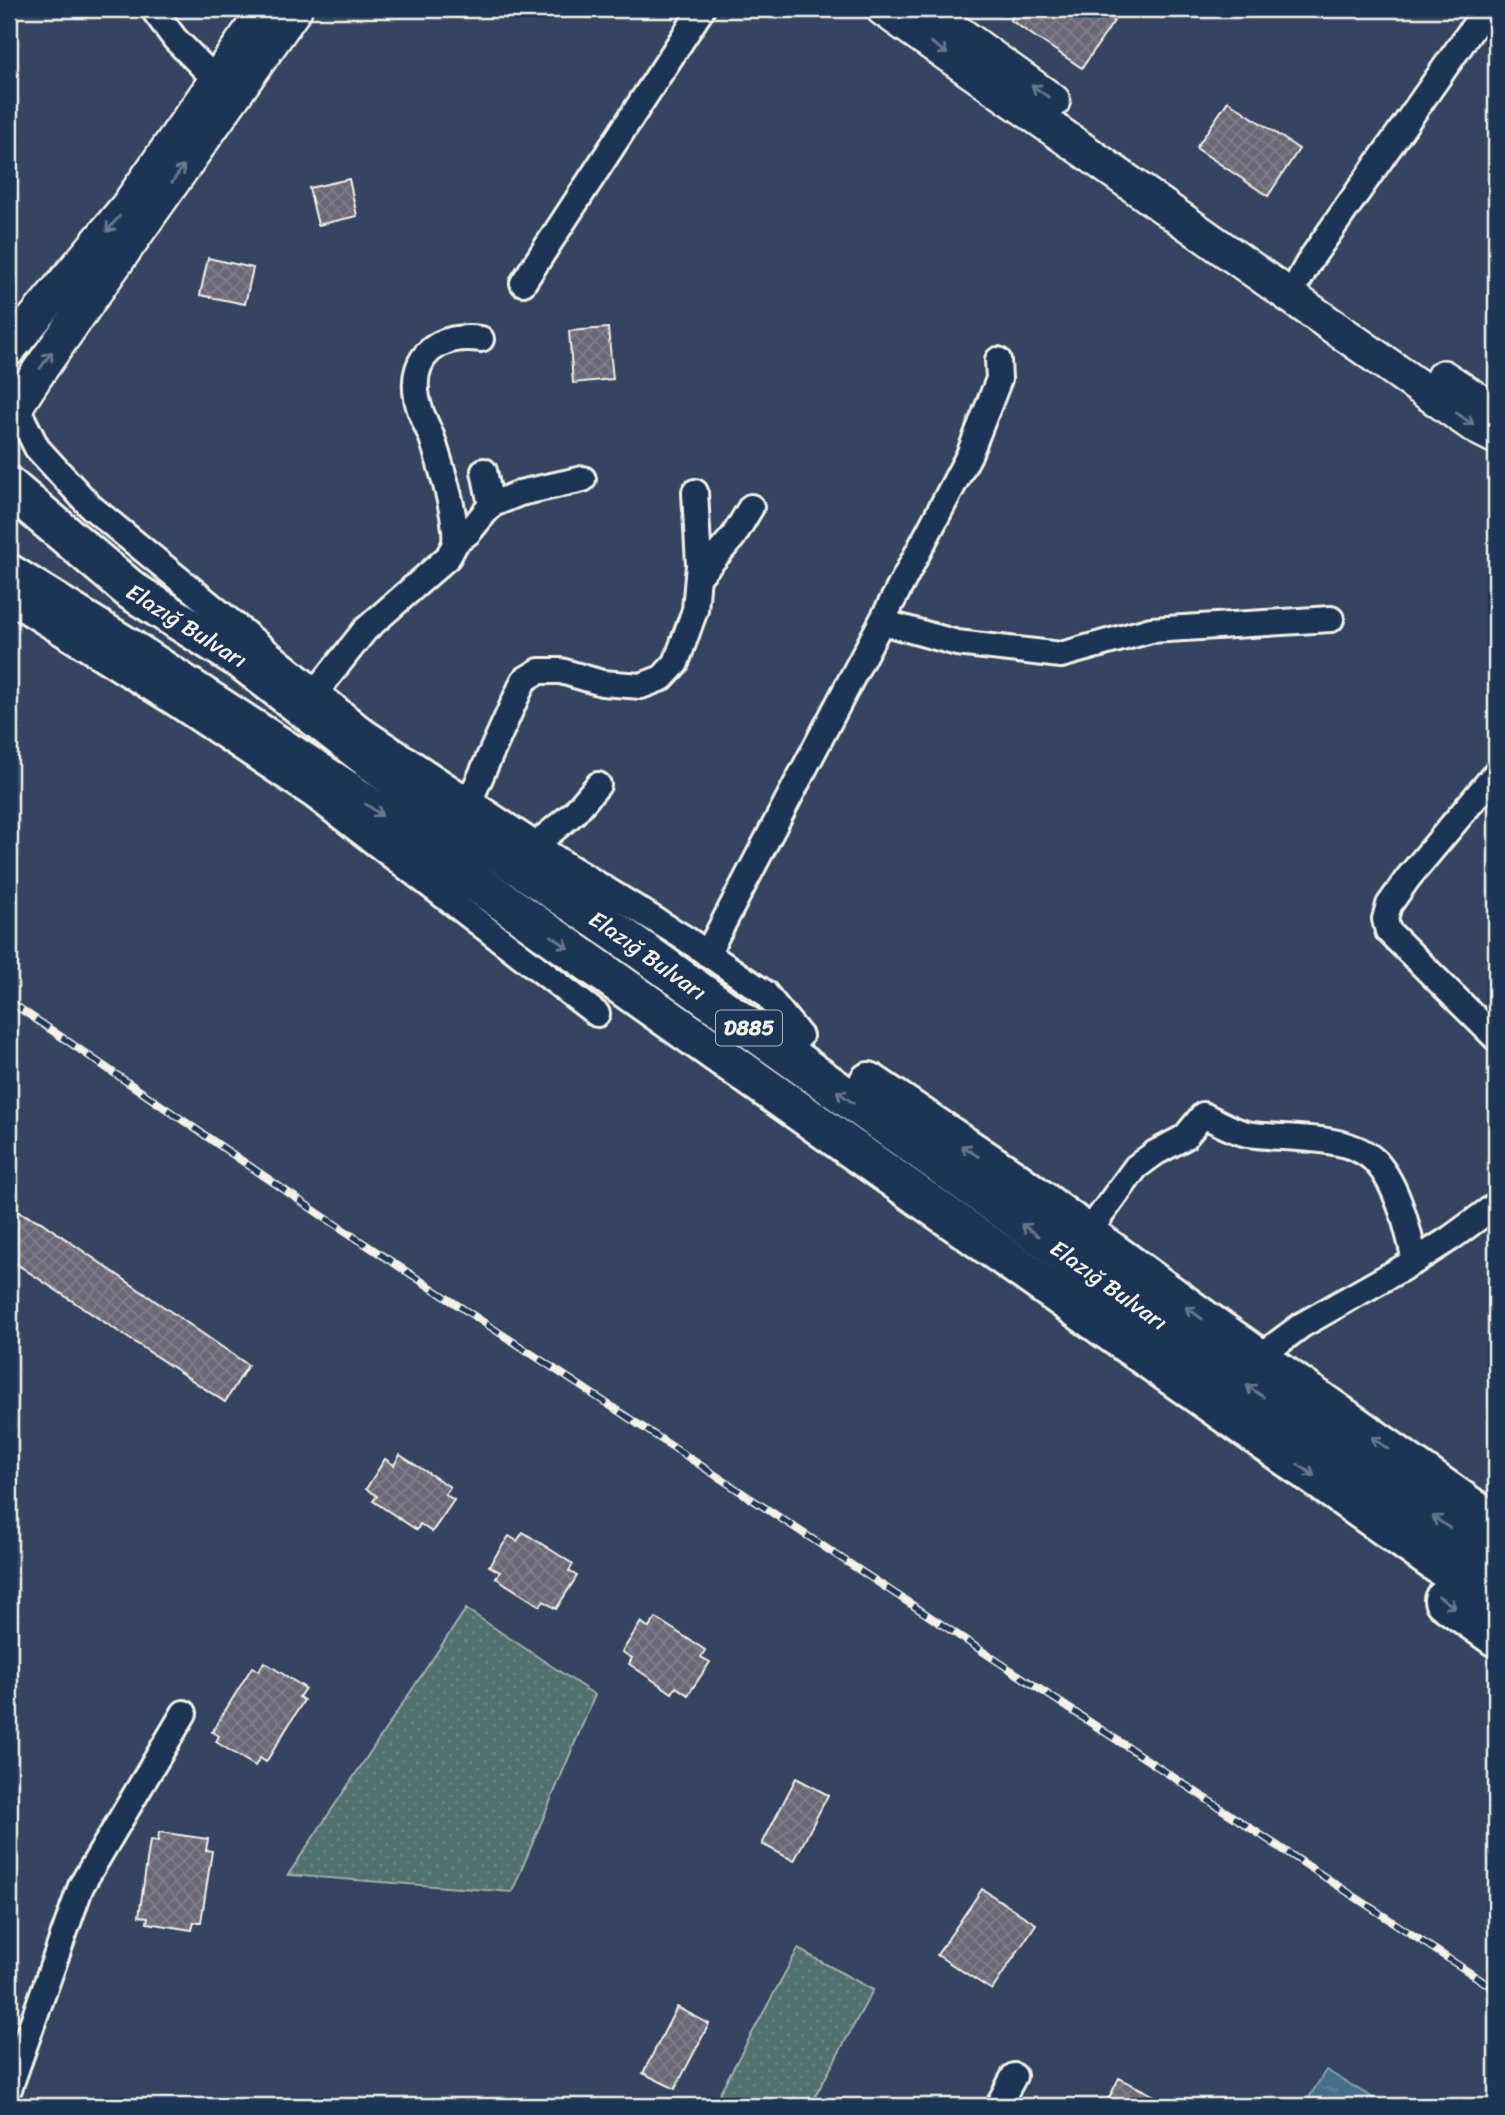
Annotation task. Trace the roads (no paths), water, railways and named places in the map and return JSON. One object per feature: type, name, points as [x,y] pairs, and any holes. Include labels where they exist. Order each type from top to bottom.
[{"type":"highway","name":"Elazığ Bulvarı","points":[[9,487],[132,591],[243,661],[421,799],[626,940],[1496,1562]]},
{"type":"highway","name":"Elazığ Bulvarı","points":[[9,574],[141,656],[344,789],[1496,1605]]},
{"type":"highway","points":[[626,940],[800,1036],[1011,1178],[1258,1358],[1496,1525]]},
{"type":"highway","points":[[767,1090],[880,1194],[1007,1290],[1074,1334],[1240,1456],[1496,1637]]},
{"type":"street","points":[[153,9],[175,39],[216,80]]},
{"type":"street","points":[[9,349],[127,207],[266,9]]},
{"type":"street","points":[[295,9],[38,370],[12,412],[37,448],[90,506],[316,692],[364,730],[470,802],[765,993],[800,1036]]},
{"type":"street","points":[[523,283],[702,9]]},
{"type":"street","points":[[883,9],[1476,427],[1496,437]]},
{"type":"street","points":[[925,9],[1419,362],[1496,412]]},
{"type":"street","points":[[1300,278],[1486,9]]},
{"type":"street","points":[[316,692],[365,630],[449,557],[455,543],[453,515],[432,438],[417,400],[416,381],[420,360],[436,345],[463,336],[481,339]]},
{"type":"street","points":[[707,954],[969,455],[999,379],[998,360]]},
{"type":"street","points":[[484,471],[491,505]]},
{"type":"street","points":[[455,543],[469,532],[491,505],[520,493],[583,479]]},
{"type":"street","points":[[470,802],[524,680],[539,671],[561,671],[602,683],[641,686],[662,677],[676,663],[695,610],[698,577],[695,492]]},
{"type":"street","points":[[698,577],[733,537],[751,507]]},
{"type":"street","points":[[9,600],[173,702],[314,796],[597,1014]]},
{"type":"street","points":[[881,622],[957,643],[1061,654],[1151,629],[1331,619]]},
{"type":"street","points":[[1496,773],[1408,878],[1389,905],[1385,919],[1388,931],[1496,1038]]},
{"type":"street","points":[[535,845],[574,813],[598,785]]},
{"type":"street","points":[[1087,1234],[1136,1167],[1185,1137],[1203,1115],[1244,1133],[1332,1142],[1360,1149],[1376,1162],[1389,1183],[1404,1216],[1415,1261]]},
{"type":"street","points":[[1258,1358],[1302,1325],[1415,1261],[1496,1205]]},
{"type":"street","points":[[9,2090],[81,1886],[184,1713]]},
{"type":"street","points":[[998,2106],[1014,2076]]},
{"type":"water","points":[[1326,2070],[1376,2100],[1373,2106],[1315,2106],[1307,2101]]},
{"type":"railway","points":[[9,1001],[321,1215],[1496,1990]]}]
